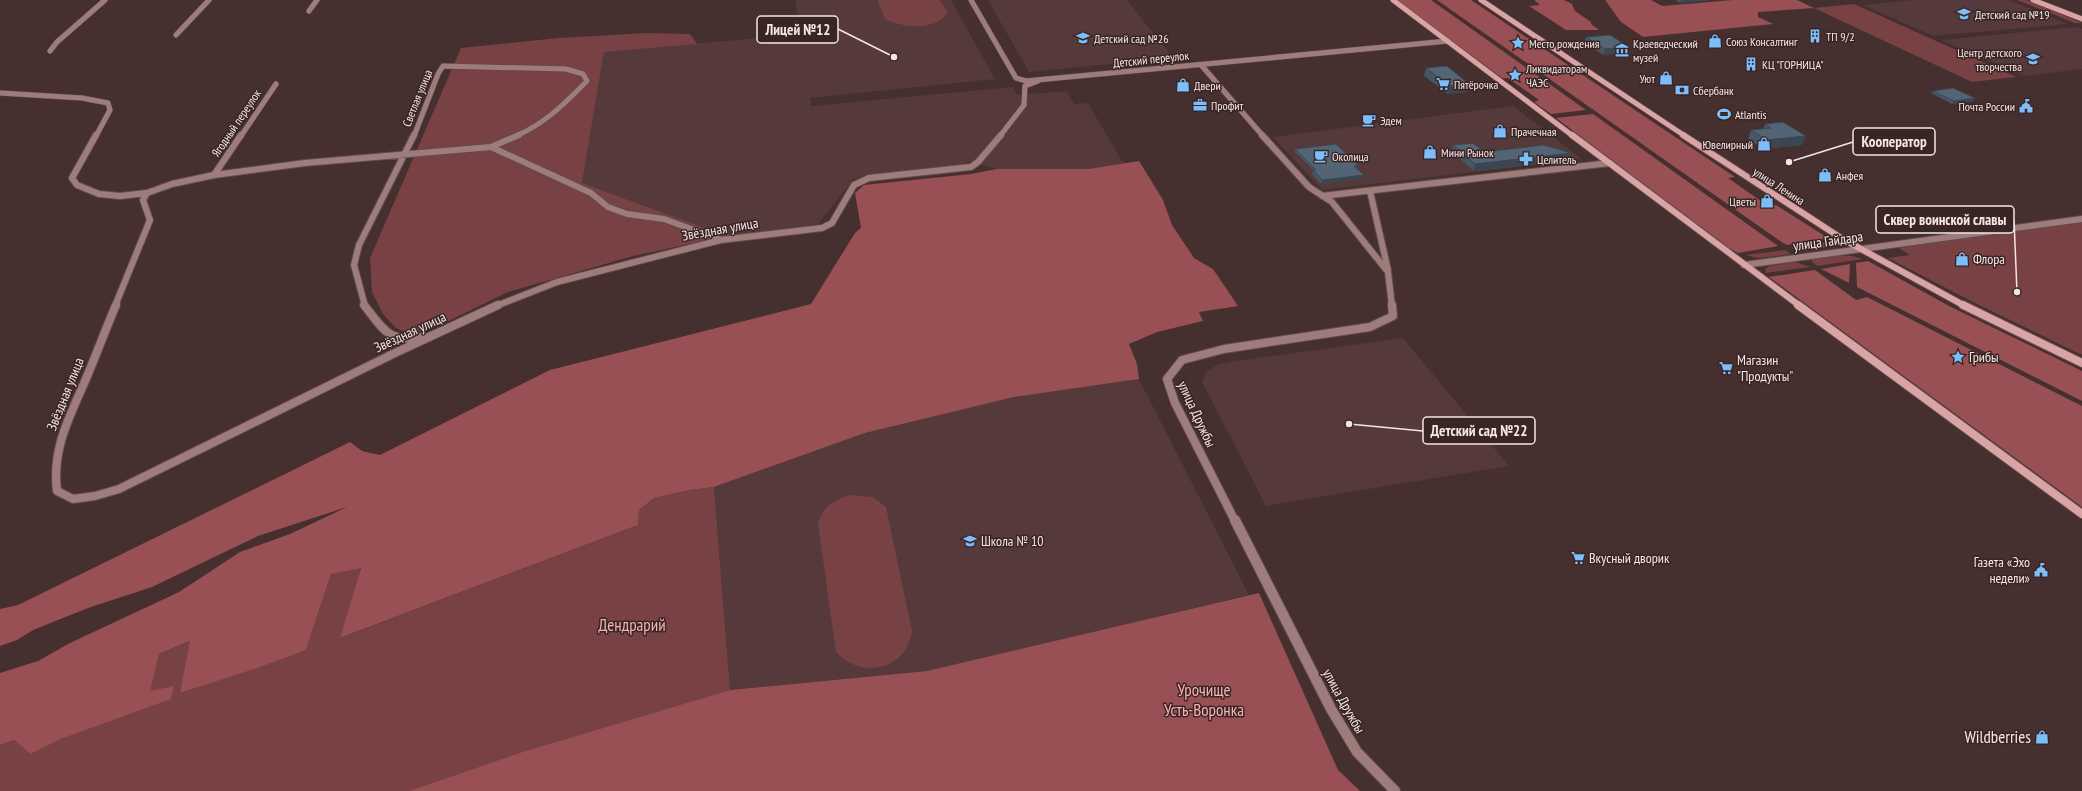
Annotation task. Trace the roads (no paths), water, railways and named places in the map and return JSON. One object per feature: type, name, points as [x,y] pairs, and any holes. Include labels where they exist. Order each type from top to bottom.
[{"type":"street","points":[[50,51],[57,42],[105,0]]},
{"type":"street","points":[[176,35],[209,0]]},
{"type":"street","points":[[309,11],[316,0]]},
{"type":"street","name":"Детский переулок","points":[[971,0],[1016,78],[1038,82],[1202,66],[1309,187],[1322,196]]},
{"type":"street","points":[[1392,0],[1744,265],[2082,514]]},
{"type":"street","name":"улица Ленина","points":[[1481,0],[1777,197],[1859,249],[1955,301],[2082,363]]},
{"type":"street","points":[[2033,0],[2082,19]]},
{"type":"street","points":[[1202,66],[1448,41]]},
{"type":"street","name":"Светлая улица","points":[[436,334],[405,340],[385,332],[363,304],[354,265],[359,245],[420,123],[438,74],[443,66],[566,69],[583,74],[587,81],[552,115],[536,127],[491,147]]},
{"type":"street","name":"Звёздная улица","points":[[147,193],[143,200],[150,220],[82,388],[68,414],[57,450],[54,477],[57,491],[73,499],[95,496],[119,488],[436,334],[518,296],[557,282],[721,240],[822,228],[832,223],[854,185],[868,178],[971,167],[978,162],[1021,111],[1024,105],[1025,86],[1038,82]]},
{"type":"street","name":"Ягодный переулок","points":[[214,175],[276,84]]},
{"type":"street","points":[[0,94],[65,97],[99,100],[108,103],[110,110],[72,178],[77,185],[99,194],[120,196],[147,193],[172,184],[214,175],[305,163],[491,147],[590,193],[608,207],[627,214],[664,219],[721,240]]},
{"type":"street","points":[[1322,196],[1610,163]]},
{"type":"street","points":[[1370,191],[1388,272]]},
{"type":"street","points":[[1322,196],[1332,202],[1388,272]]},
{"type":"street","name":"улица Гайдара","points":[[1744,265],[2082,219]]},
{"type":"street","name":"улица Дружбы","points":[[1388,272],[1393,316],[1370,327],[1224,349],[1182,360],[1167,379],[1175,403],[1331,709],[1357,752],[1396,791]]},
{"type":"place","name":"Детский сад №19","points":[[1964,14]]},
{"type":"place","name":"ТП 9/2","points":[[1815,36]]},
{"type":"place","name":"Детский сад №26","points":[[1083,38]]},
{"type":"place","name":"Союз Консалтинг","points":[[1715,41]]},
{"type":"place","name":"Место рождения","points":[[1518,43]]},
{"type":"place","name":"Краеведческий музей","points":[[1622,50]]},
{"type":"place","name":"Лицей №12","points":[[894,57]]},
{"type":"place","name":"Центр детского творчества","points":[[2033,59]]},
{"type":"place","name":"КЦ \"ГОРНИЦА\"","points":[[1751,64]]},
{"type":"place","name":"Ликвидаторам ЧАЭС","points":[[1515,75]]},
{"type":"place","name":"Уют","points":[[1666,78]]},
{"type":"place","name":"Пятёрочка","points":[[1443,84]]},
{"type":"place","name":"Двери","points":[[1183,85]]},
{"type":"place","name":"Сбербанк","points":[[1682,90]]},
{"type":"place","name":"Профит","points":[[1200,105]]},
{"type":"place","name":"Почта России","points":[[2026,106]]},
{"type":"place","name":"Atlantis","points":[[1724,114]]},
{"type":"place","name":"Эдем","points":[[1369,120]]},
{"type":"place","name":"Прачечная","points":[[1500,131]]},
{"type":"place","name":"Ювелирный","points":[[1764,144]]},
{"type":"place","name":"Мини Рынок","points":[[1430,152]]},
{"type":"place","name":"Околица","points":[[1321,156]]},
{"type":"place","name":"Целитель","points":[[1526,159]]},
{"type":"place","name":"Кооператор","points":[[1789,162]]},
{"type":"place","name":"Анфея","points":[[1825,175]]},
{"type":"place","name":"Цветы","points":[[1767,201]]},
{"type":"place","name":"Флора","points":[[1962,259]]},
{"type":"place","name":"Сквер воинской славы","points":[[2017,292]]},
{"type":"place","name":"Грибы","points":[[1958,357]]},
{"type":"place","name":"Магазин \"Продукты\"","points":[[1726,368]]},
{"type":"place","name":"Детский сад №22","points":[[1349,424]]},
{"type":"place","name":"Школа № 10","points":[[970,541]]},
{"type":"place","name":"Вкусный дворик","points":[[1578,558]]},
{"type":"place","name":"Газета «Эхо недели»","points":[[2041,570]]},
{"type":"place","name":"Wildberries","points":[[2042,737]]},
{"type":"park label","name":"Дендрарий","points":[[632,625]]},
{"type":"park label","name":"Урочище Усть-Воронка","points":[[1204,700]]}]
